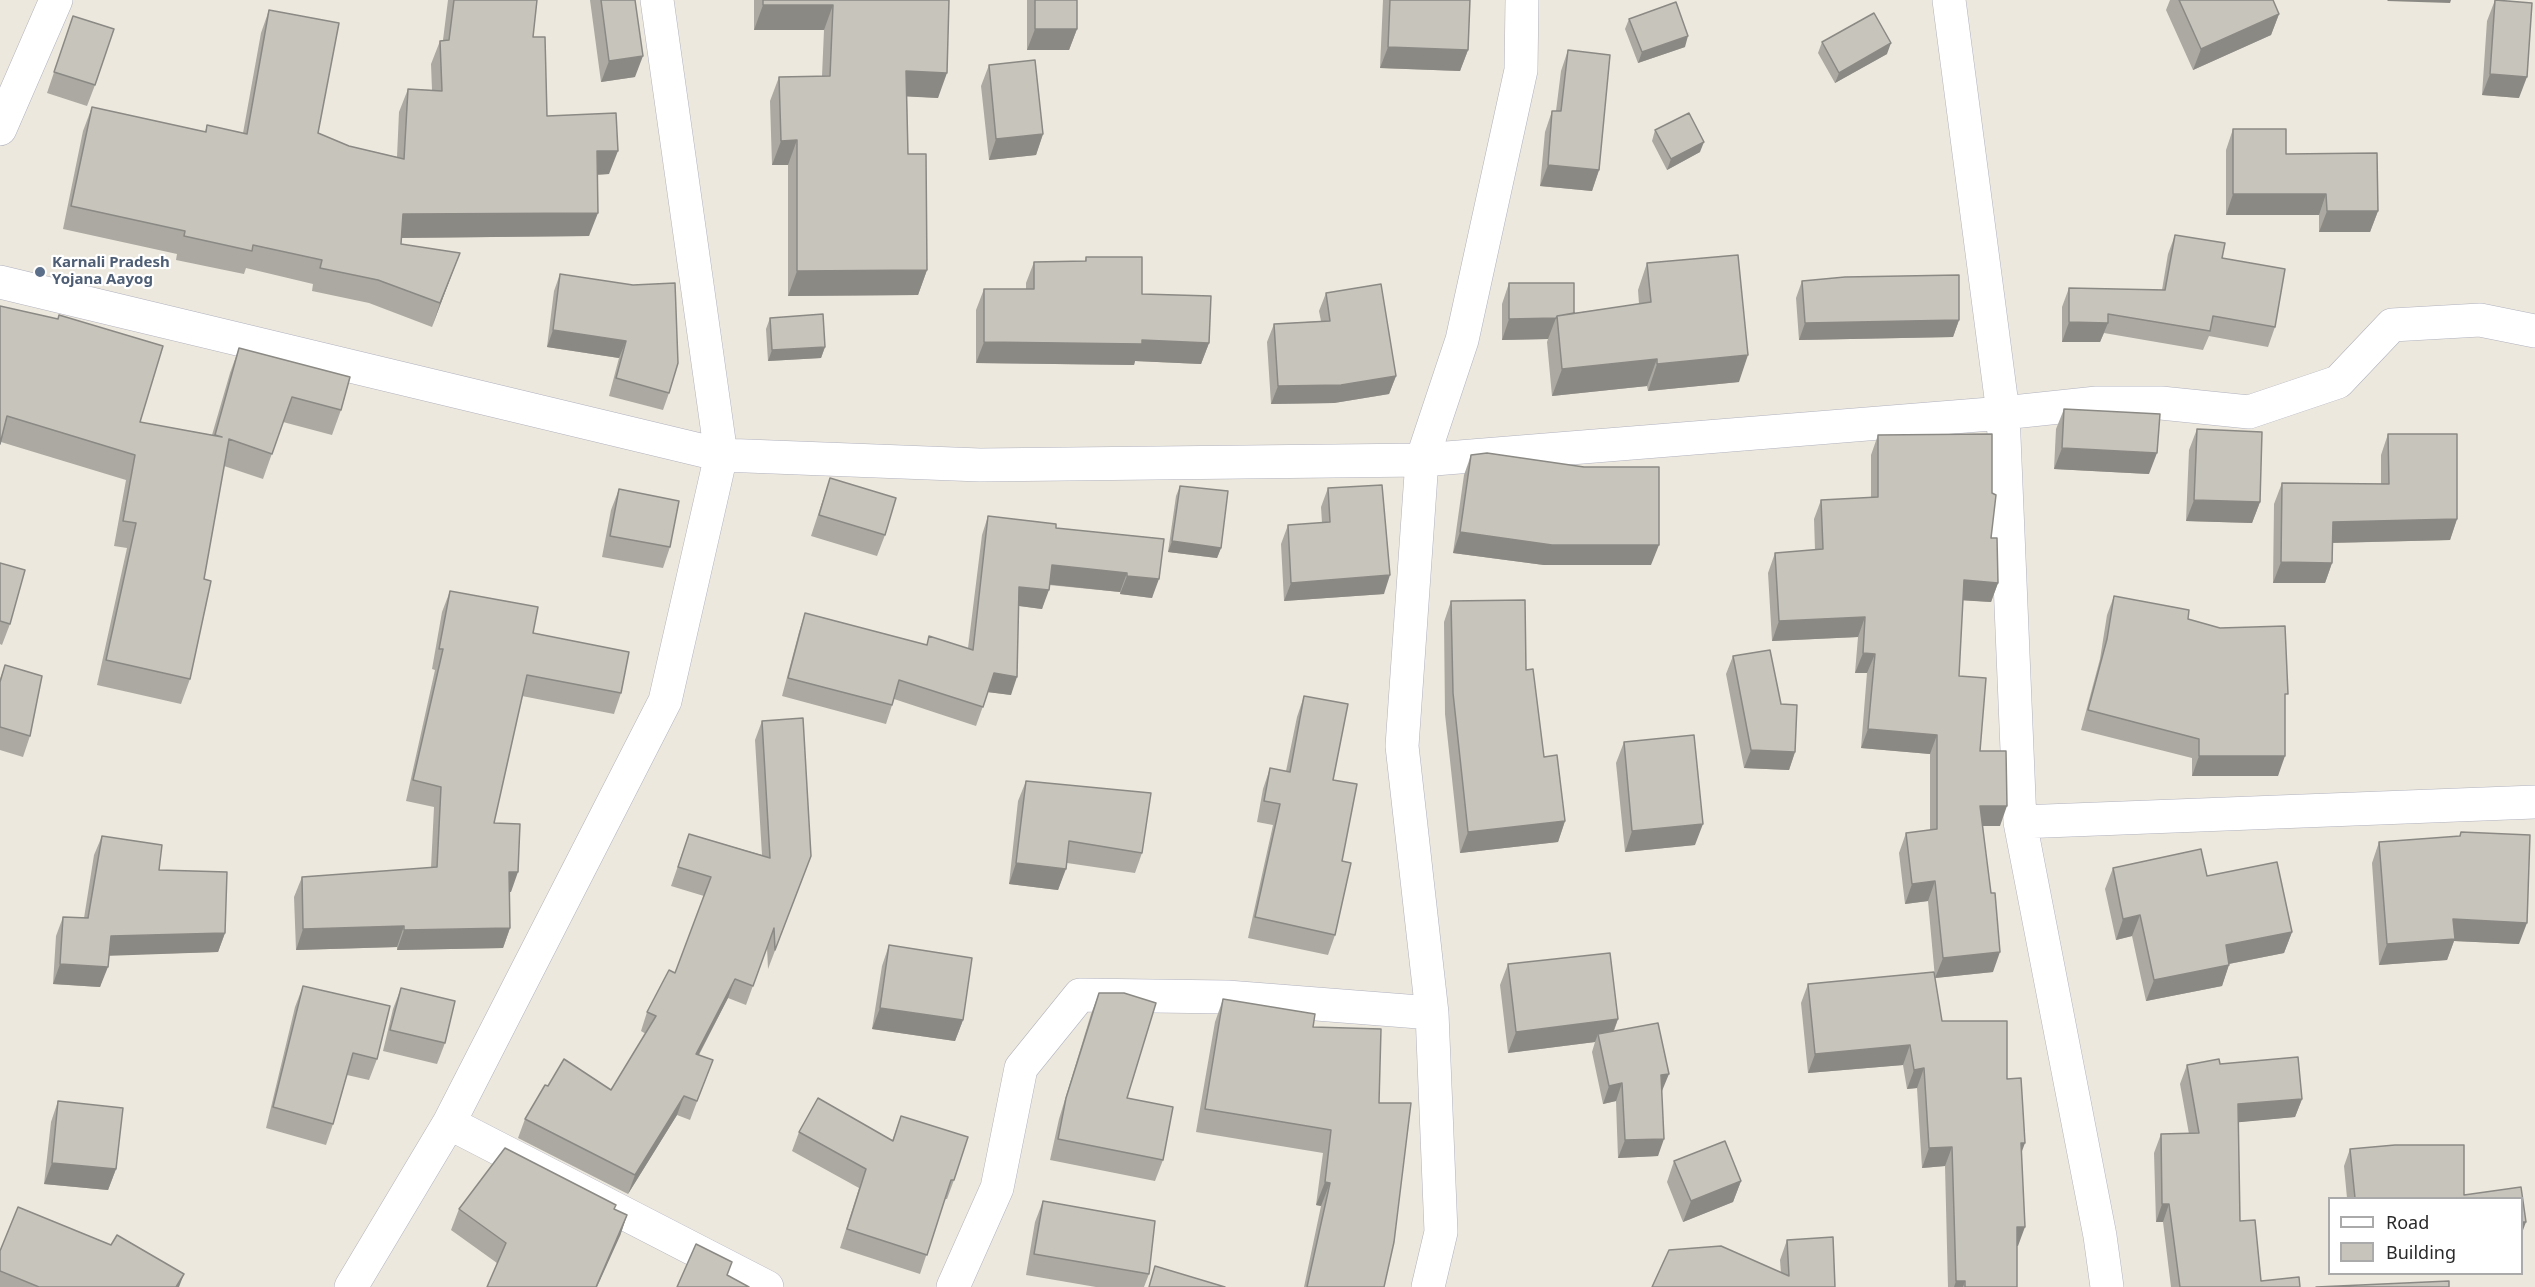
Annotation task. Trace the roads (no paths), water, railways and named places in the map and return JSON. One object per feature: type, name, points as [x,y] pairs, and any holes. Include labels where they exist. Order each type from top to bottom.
[{"type":"street","points":[[0,129],[56,0]]},
{"type":"street","points":[[351,1287],[449,1123],[665,701],[721,455],[657,0]]},
{"type":"street","points":[[1428,1287],[1441,1232],[1432,1013],[1402,746],[1422,460],[1462,340],[1518,82],[1522,0]]},
{"type":"street","points":[[1949,0],[2003,413],[2020,822],[2100,1236],[2107,1287]]},
{"type":"street","points":[[0,282],[721,455],[980,465],[1422,460],[2003,413],[2097,403],[2162,403],[2249,412],[2338,382],[2392,325],[2480,320],[2535,331]]},
{"type":"street","points":[[2020,822],[2535,802]]},
{"type":"street","points":[[953,1287],[998,1188],[1021,1068],[1080,995],[1227,997],[1432,1013]]},
{"type":"street","points":[[449,1123],[767,1287]]},
{"type":"place","name":"Karnali Pradesh Yojana Aayog","points":[[40,272]]}]
